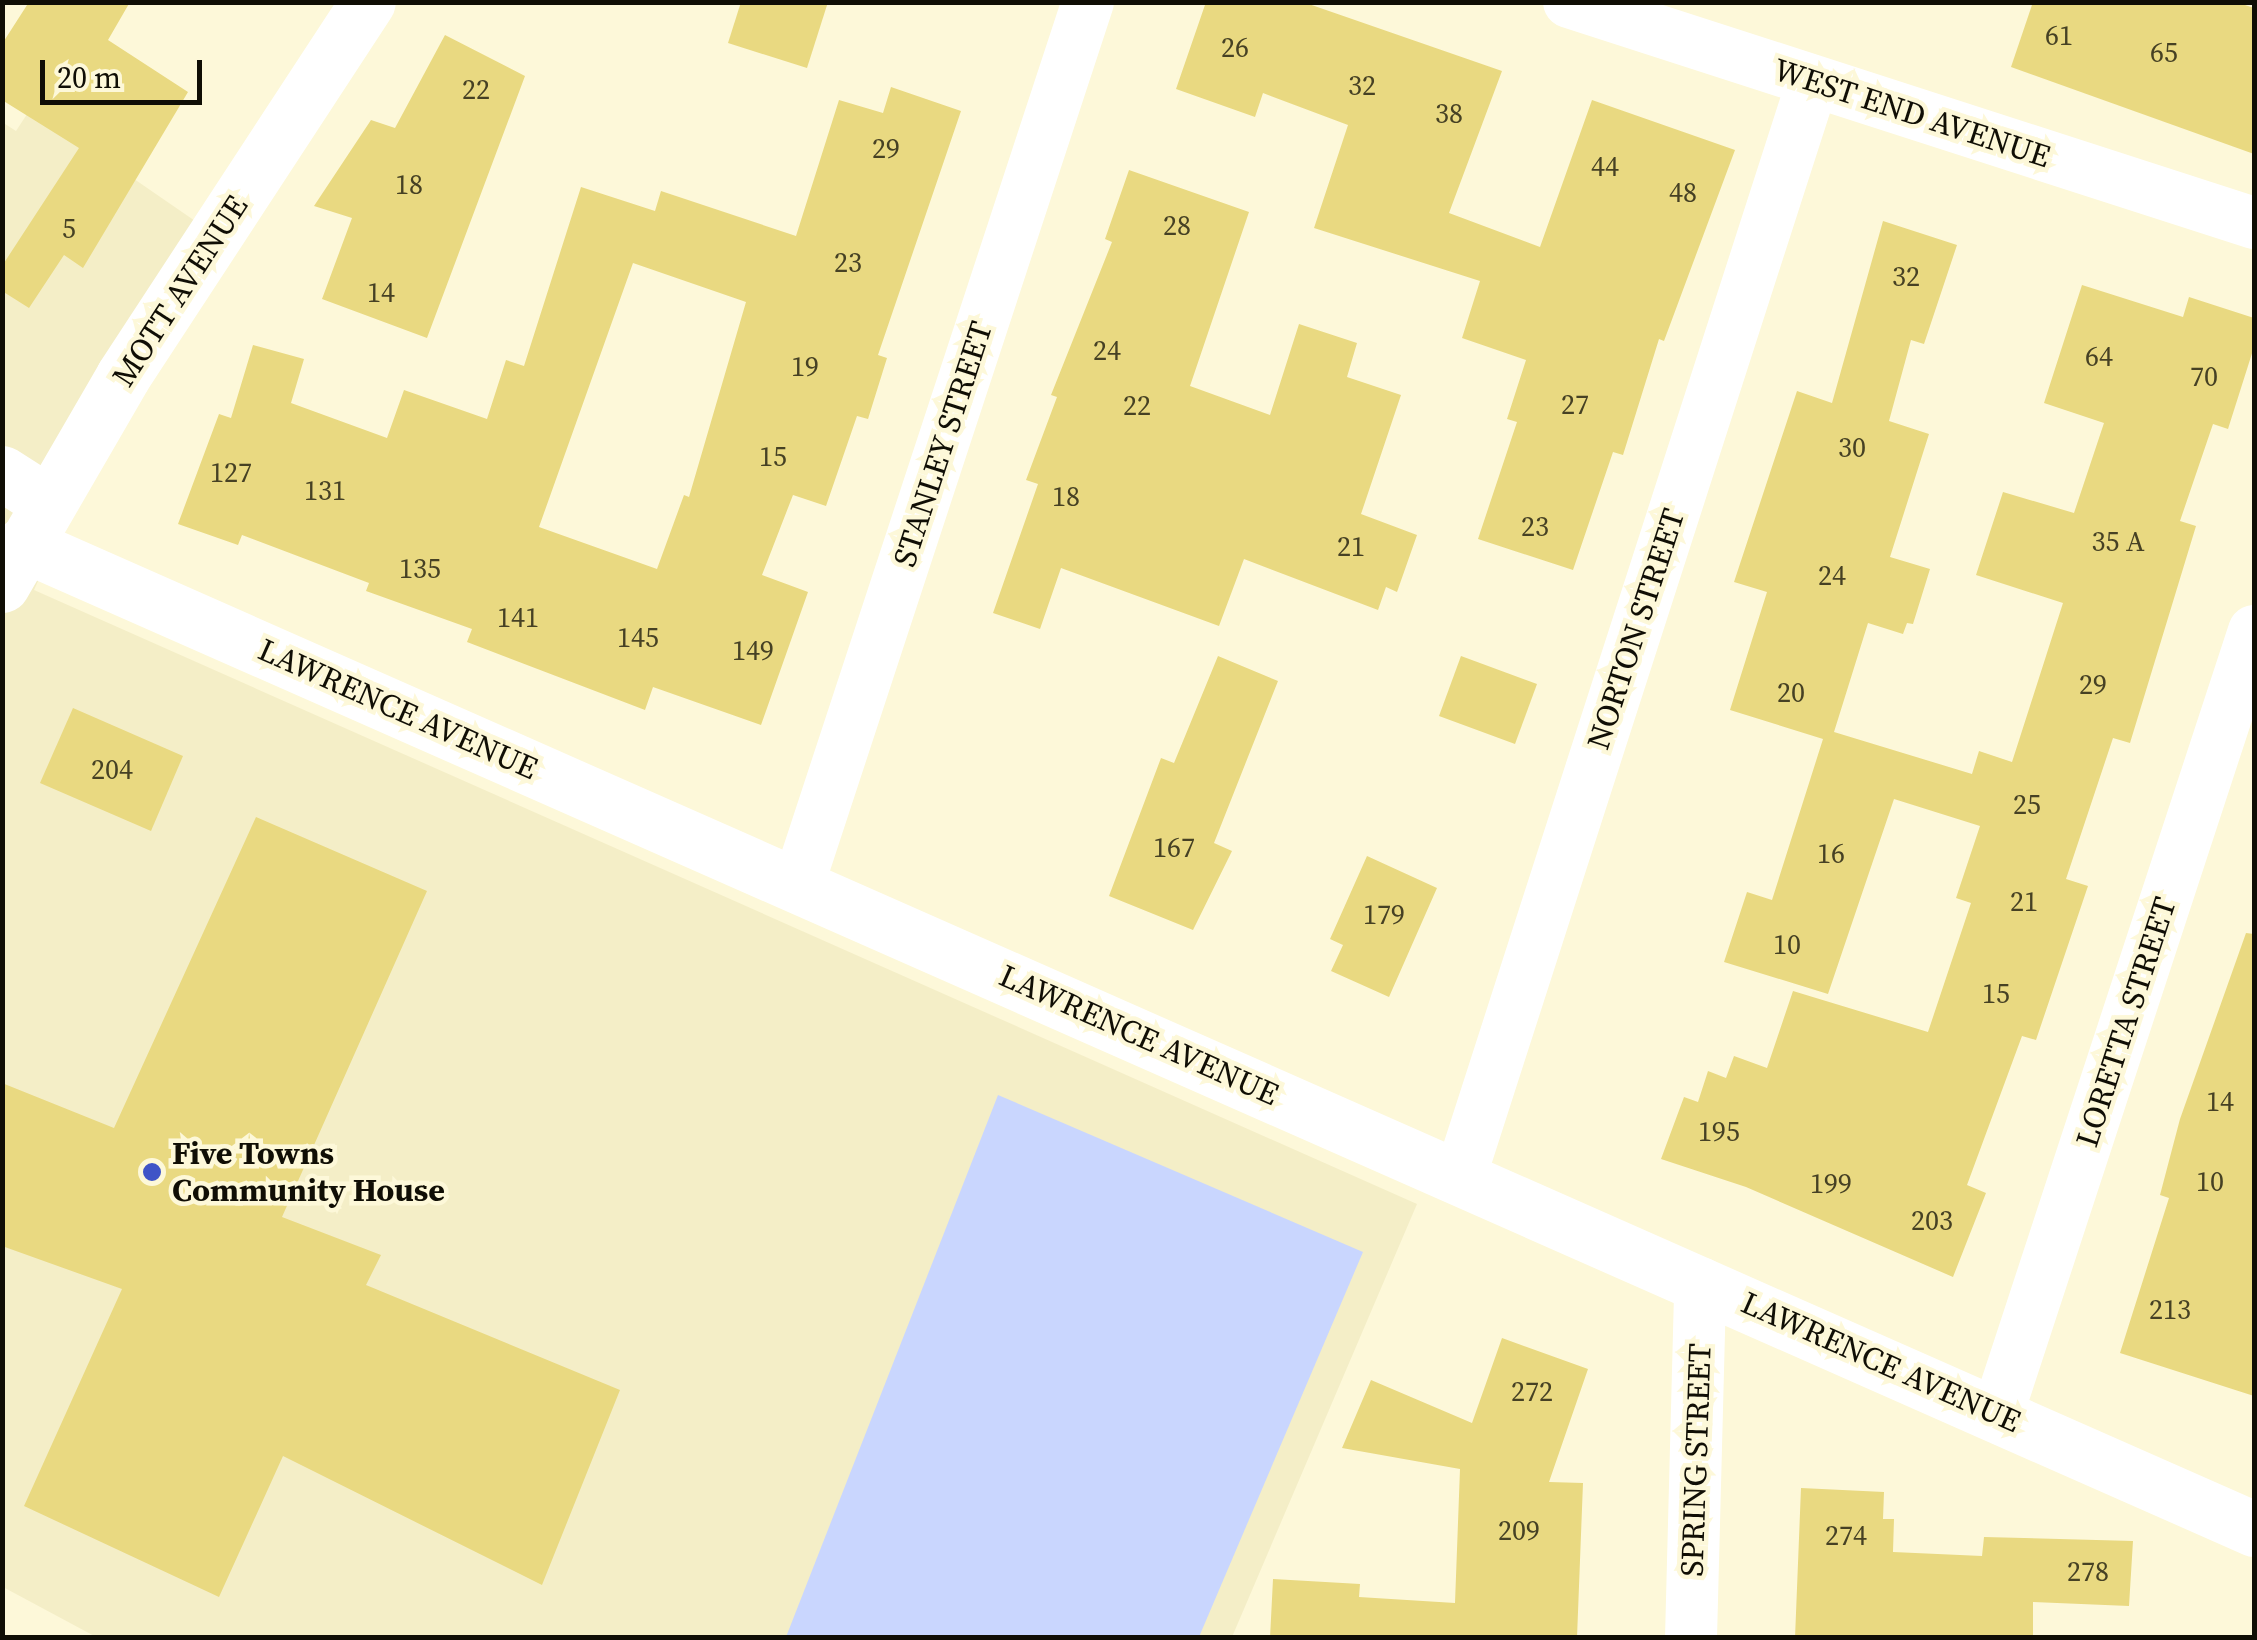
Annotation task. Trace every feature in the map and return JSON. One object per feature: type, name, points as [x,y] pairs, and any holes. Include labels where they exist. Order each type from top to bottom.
[{"type":"street","name":"MOTT AVENUE","points":[[18,526],[368,2]]},
{"type":"street","name":"STANLEY STREET","points":[[798,884],[1088,2]]},
{"type":"street","name":"WEST END AVENUE","points":[[1569,2],[2254,223]]},
{"type":"street","name":"NORTON STREET","points":[[1460,1176],[1813,81]]},
{"type":"street","name":"LAWRENCE AVENUE","points":[[18,526],[798,884],[1998,1412],[2254,1529]]},
{"type":"street","name":"LORETTA STREET","points":[[1998,1412],[2254,631]]},
{"type":"street","name":"SPRING STREET","points":[[1691,1638],[1700,1283]]},
{"type":"shaded area","points":[[31,108],[214,234],[106,431],[34,590],[1417,1204],[1232,1637],[98,1638],[3,1587],[2,122],[16,131]]},
{"type":"shaded area","points":[[998,1095],[1363,1252],[1199,1637],[786,1637]]},
{"type":"building","points":[[29,2],[130,2],[108,40],[188,92],[83,268],[64,255],[29,308],[2,291],[2,266],[79,148],[2,100],[2,44]]},
{"type":"building","points":[[741,2],[828,2],[807,68],[728,43]]},
{"type":"building","points":[[1206,2],[1303,2],[1502,71],[1449,213],[1540,247],[1592,100],[1735,150],[1664,341],[1659,339],[1623,455],[1613,452],[1573,570],[1478,539],[1517,422],[1507,419],[1526,360],[1462,338],[1480,281],[1314,228],[1348,125],[1263,93],[1255,117],[1176,89]]},
{"type":"building","points":[[2033,2],[2236,2],[2254,8],[2254,154],[2011,67]]},
{"type":"building","points":[[445,35],[525,76],[427,338],[322,299],[352,218],[314,206],[371,120],[395,128]]},
{"type":"building","points":[[891,87],[961,111],[878,355],[887,358],[868,419],[857,416],[826,506],[793,495],[762,575],[808,592],[761,725],[653,687],[645,710],[467,642],[472,629],[366,591],[369,583],[242,535],[238,545],[178,524],[219,414],[231,418],[253,345],[304,359],[291,403],[387,438],[404,390],[487,419],[506,360],[524,366],[581,187],[655,211],[661,191],[796,236],[839,100],[883,113]],"holes":[[[633,263],[746,302],[689,497],[684,495],[657,569],[539,527]]]},
{"type":"building","points":[[1129,170],[1249,212],[1190,386],[1270,415],[1299,324],[1357,343],[1347,377],[1401,395],[1361,514],[1417,535],[1397,592],[1386,587],[1378,610],[1244,559],[1219,626],[1061,568],[1040,629],[993,613],[1038,484],[1026,480],[1057,397],[1051,395],[1112,242],[1105,239]]},
{"type":"building","points":[[1883,221],[1957,245],[1924,344],[1911,340],[1889,421],[1929,434],[1890,557],[1930,569],[1913,624],[1907,623],[1903,634],[1868,623],[1834,732],[1972,774],[1979,751],[2012,762],[2063,603],[1976,575],[2003,492],[2074,513],[2104,423],[2044,403],[2082,285],[2183,317],[2189,297],[2254,318],[2254,347],[2228,429],[2213,424],[2180,521],[2196,526],[2130,743],[2113,738],[2066,879],[2088,886],[2036,1040],[2022,1036],[1967,1185],[1986,1193],[1953,1277],[1746,1187],[1661,1159],[1684,1097],[1698,1102],[1708,1071],[1726,1078],[1734,1056],[1767,1068],[1793,991],[1928,1032],[1971,903],[1956,898],[1980,826],[1894,799],[1828,994],[1724,962],[1747,892],[1772,900],[1823,739],[1730,710],[1767,592],[1734,582],[1797,391],[1832,403]]},
{"type":"building","points":[[1218,656],[1278,681],[1214,843],[1232,851],[1193,930],[1109,896],[1161,758],[1174,763]]},
{"type":"building","points":[[1461,656],[1537,684],[1515,744],[1439,716]]},
{"type":"building","points":[[73,708],[183,756],[151,831],[40,783]]},
{"type":"building","name":"Five Towns Community House","points":[[256,817],[427,891],[282,1217],[381,1255],[366,1285],[620,1390],[542,1585],[283,1456],[219,1597],[24,1506],[122,1289],[2,1246],[2,1083],[114,1128]]},
{"type":"building","points":[[1367,856],[1437,888],[1389,997],[1331,971],[1343,945],[1330,939]]},
{"type":"building","points":[[2246,933],[2254,934],[2254,1396],[2120,1353],[2169,1198],[2160,1195],[2180,1119]]},
{"type":"building","points":[[1502,1338],[1588,1369],[1549,1482],[1583,1483],[1577,1638],[1270,1638],[1273,1579],[1360,1584],[1359,1597],[1455,1603],[1460,1469],[1342,1448],[1371,1380],[1472,1423]]},
{"type":"building","points":[[1801,1488],[1884,1492],[1883,1519],[1894,1519],[1893,1552],[1982,1556],[1984,1537],[2133,1541],[2129,1606],[2033,1602],[2033,1638],[1795,1638]]},
{"type":"place","name":"Five Towns Community House","points":[[152,1172]]}]
